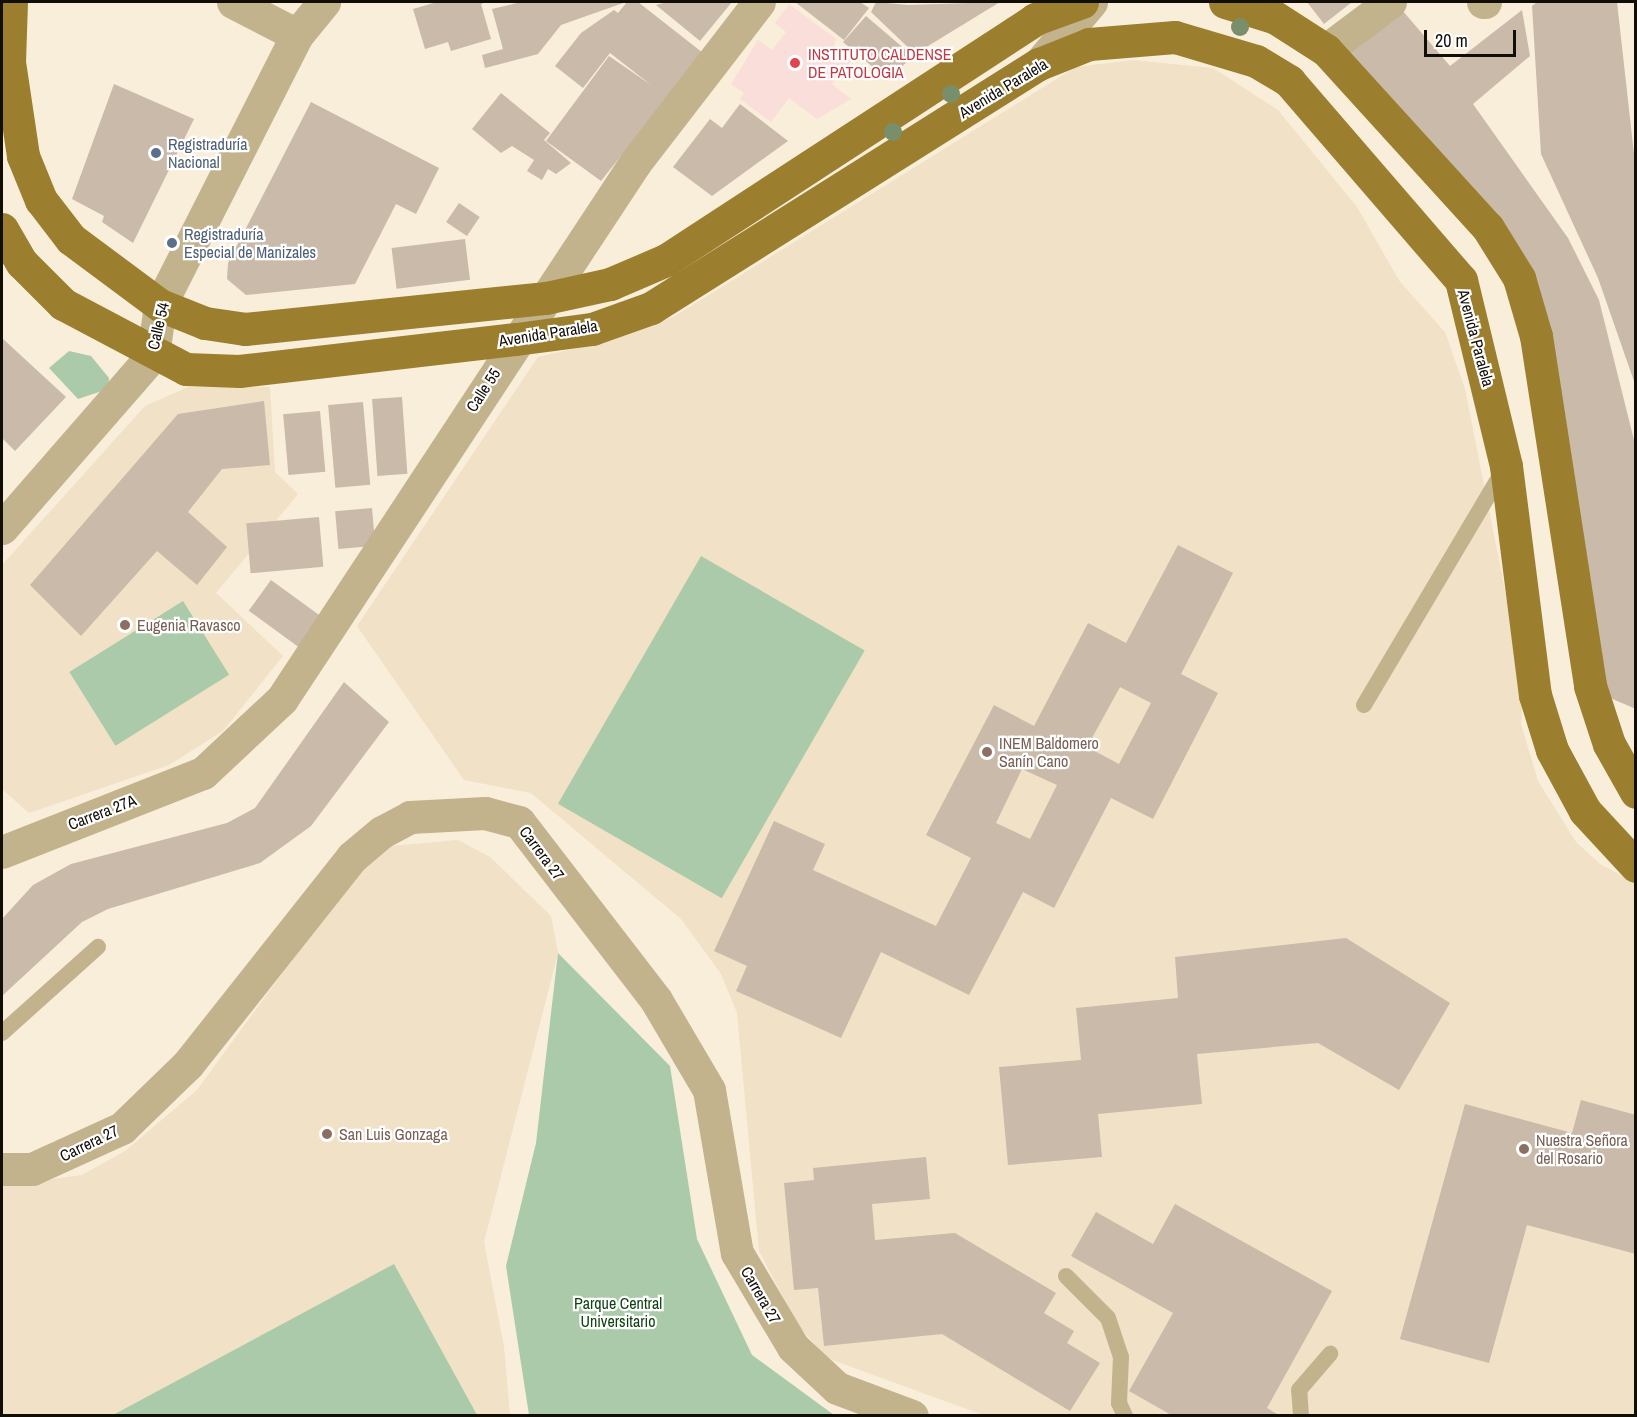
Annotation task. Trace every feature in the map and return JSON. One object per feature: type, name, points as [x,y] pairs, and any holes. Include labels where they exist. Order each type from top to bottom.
[{"type":"main road","points":[[11,2],[9,62],[22,156],[41,200],[71,239],[160,305],[205,323],[245,329],[546,298],[610,284],[666,260],[1035,19],[1082,2]]},
{"type":"main road","points":[[1225,2],[1272,10],[1326,51],[1488,228],[1519,278],[1536,336],[1590,686],[1633,788]]},
{"type":"main road","name":"Avenida Paralela","points":[[2,229],[22,264],[63,304],[153,355],[186,369],[239,371],[592,328],[651,308],[1039,64],[1089,44],[1175,37],[1212,44],[1289,81],[1461,280],[1506,466],[1535,695],[1552,750],[1585,811],[1635,866]]},
{"type":"street","points":[[233,2],[297,35]]},
{"type":"street","name":"Calle 54","points":[[2,528],[153,355],[160,305],[297,35],[324,2]]},
{"type":"street","name":"Calle 55","points":[[203,773],[282,699],[516,339],[546,298],[635,163],[759,2]]},
{"type":"street","points":[[1039,64],[1091,2]]},
{"type":"street","points":[[1326,51],[1390,2]]},
{"type":"street","name":"Carrera 27A","points":[[2,852],[203,773]]},
{"type":"street","name":"Carrera 27","points":[[2,1169],[32,1169],[122,1128],[188,1064],[352,857],[382,832],[410,817],[485,813],[519,822],[656,1000],[709,1090],[737,1253],[793,1347],[837,1388],[912,1416]]},
{"type":"lane","points":[[1364,705],[1506,466]]},
{"type":"lane","points":[[2,1033],[98,947]]},
{"type":"lane","points":[[1065,1276],[1108,1317],[1121,1357],[1119,1404],[1125,1416]]},
{"type":"lane","points":[[1300,1416],[1299,1390],[1330,1354]]},
{"type":"shaded area","name":"INSTITUTO CALDENSE DE PATOLOGIA","points":[[789,4],[836,39],[834,46],[852,60],[832,84],[851,99],[817,119],[789,98],[771,122],[740,99],[744,93],[731,84],[758,40],[772,50],[786,32],[775,23]]},
{"type":"shaded area","name":"INEM Baldomero Sanín Cano","points":[[1133,60],[1213,68],[1278,110],[1357,207],[1400,282],[1445,332],[1465,389],[1524,686],[1521,724],[1538,781],[1576,842],[1600,864],[1635,883],[1635,1415],[983,1415],[827,1358],[797,1324],[759,1251],[737,1013],[721,974],[681,919],[531,793],[464,780],[357,626],[538,357],[600,343],[675,316],[1076,67]]},
{"type":"shaded area","name":"Eugenia Ravasco","points":[[188,387],[270,387],[275,472],[298,494],[216,593],[283,656],[223,731],[169,765],[29,813],[2,789],[2,565],[145,406]]},
{"type":"shaded area","name":"San Luis Gonzaga","points":[[458,840],[490,857],[551,916],[558,953],[484,1242],[504,1347],[510,1415],[2,1415],[2,1186],[82,1175],[125,1151],[197,1090],[357,871],[392,846]]},
{"type":"green space","points":[[69,351],[91,356],[109,378],[108,389],[78,399],[49,368]]},
{"type":"green space","points":[[701,556],[865,650],[722,898],[558,804]]},
{"type":"green space","points":[[183,601],[229,675],[115,746],[69,672]]},
{"type":"green space","name":"Parque Central Universitario","points":[[558,953],[670,1066],[697,1239],[752,1355],[834,1415],[529,1415],[506,1266],[536,1143]]},
{"type":"green space","points":[[394,1264],[477,1415],[113,1415]]},
{"type":"building","points":[[437,2],[486,2],[481,4],[491,39],[451,51],[448,42],[425,49],[413,9]]},
{"type":"building","points":[[521,2],[626,2],[561,25],[538,54],[485,68],[482,55],[503,49],[492,9]]},
{"type":"building","points":[[627,2],[638,2],[703,53],[601,181],[546,141],[609,56],[651,85],[610,53],[583,88],[555,66],[581,33],[614,10],[618,13]]},
{"type":"building","points":[[667,2],[732,2],[700,41],[656,5]]},
{"type":"building","points":[[795,2],[860,2],[869,8],[844,40]]},
{"type":"building","points":[[876,2],[908,5],[1000,2],[915,54],[871,12]]},
{"type":"building","points":[[1307,2],[1352,2],[1324,24]]},
{"type":"building","points":[[1537,2],[1617,2],[1636,172],[1636,387],[1598,278],[1541,154],[1532,6]]},
{"type":"building","points":[[1402,10],[1450,66],[1522,10],[1530,56],[1473,104],[1568,238],[1599,300],[1636,448],[1636,709],[1596,692],[1542,310],[1349,53]]},
{"type":"building","points":[[866,16],[914,57],[886,78],[843,42]]},
{"type":"building","points":[[114,84],[194,119],[133,243],[102,222],[104,216],[72,199]]},
{"type":"building","points":[[501,93],[550,133],[544,140],[571,163],[556,174],[548,169],[542,180],[527,171],[534,160],[512,146],[501,153],[472,129]]},
{"type":"building","points":[[311,102],[439,168],[416,214],[396,204],[355,284],[246,295],[227,279],[228,263]]},
{"type":"building","points":[[740,104],[788,141],[712,196],[673,167],[710,119],[722,128]]},
{"type":"building","points":[[459,203],[480,217],[467,236],[446,222]]},
{"type":"building","points":[[465,239],[470,280],[397,289],[392,248]]},
{"type":"building","points":[[2,338],[66,397],[15,451],[2,438]]},
{"type":"building","points":[[402,397],[407,474],[377,476],[372,399]]},
{"type":"building","points":[[264,401],[270,465],[222,469],[188,512],[227,547],[197,585],[157,551],[81,636],[30,585],[178,414]]},
{"type":"building","points":[[363,402],[370,485],[335,488],[328,405]]},
{"type":"building","points":[[320,411],[325,472],[288,475],[283,414]]},
{"type":"building","points":[[372,508],[375,546],[338,549],[335,511]]},
{"type":"building","points":[[319,517],[323,567],[251,573],[246,523]]},
{"type":"building","points":[[1178,545],[1233,573],[1181,674],[1218,693],[1153,819],[1111,798],[1054,908],[1023,892],[969,995],[881,952],[841,1038],[736,991],[747,966],[714,951],[774,821],[825,844],[813,870],[936,926],[971,858],[926,835],[994,705],[1034,726],[1088,623],[1126,643]],"holes":[[[1120,687],[1151,703],[1119,764],[1087,747]],[[1022,769],[1057,785],[1030,839],[996,823]]]},
{"type":"building","points":[[271,580],[326,620],[304,651],[249,611]]},
{"type":"building","points":[[344,682],[389,722],[311,826],[260,863],[108,909],[82,922],[2,996],[2,919],[33,885],[71,864],[227,823],[255,808]]},
{"type":"building","points":[[1346,938],[1450,1003],[1399,1090],[1318,1043],[1197,1054],[1202,1104],[1098,1114],[1102,1157],[1008,1165],[999,1067],[1081,1060],[1076,1008],[1178,998],[1175,957]]},
{"type":"building","points":[[1581,1100],[1636,1115],[1636,1254],[1527,1225],[1489,1363],[1400,1339],[1465,1104],[1572,1133]]},
{"type":"building","points":[[926,1157],[930,1199],[872,1204],[875,1240],[955,1233],[1056,1293],[1044,1313],[1074,1331],[1067,1343],[1100,1363],[1070,1411],[942,1334],[824,1346],[818,1288],[794,1290],[784,1183],[814,1180],[813,1168]]},
{"type":"building","points":[[1175,1204],[1332,1291],[1267,1408],[1280,1416],[1173,1416],[1129,1391],[1173,1313],[1071,1256],[1096,1212],[1153,1244]]},
{"type":"place","name":"INSTITUTO CALDENSE DE PATOLOGIA","points":[[795,63]]},
{"type":"place","name":"Registraduría Nacional","points":[[156,153]]},
{"type":"place","name":"Registraduría Especial de Manizales","points":[[172,243]]},
{"type":"place","name":"Eugenia Ravasco","points":[[125,625]]},
{"type":"place","name":"INEM Baldomero Sanín Cano","points":[[987,752]]},
{"type":"place","name":"San Luis Gonzaga","points":[[327,1134]]},
{"type":"place","name":"Nuestra Señora del Rosario","points":[[1524,1149]]}]
